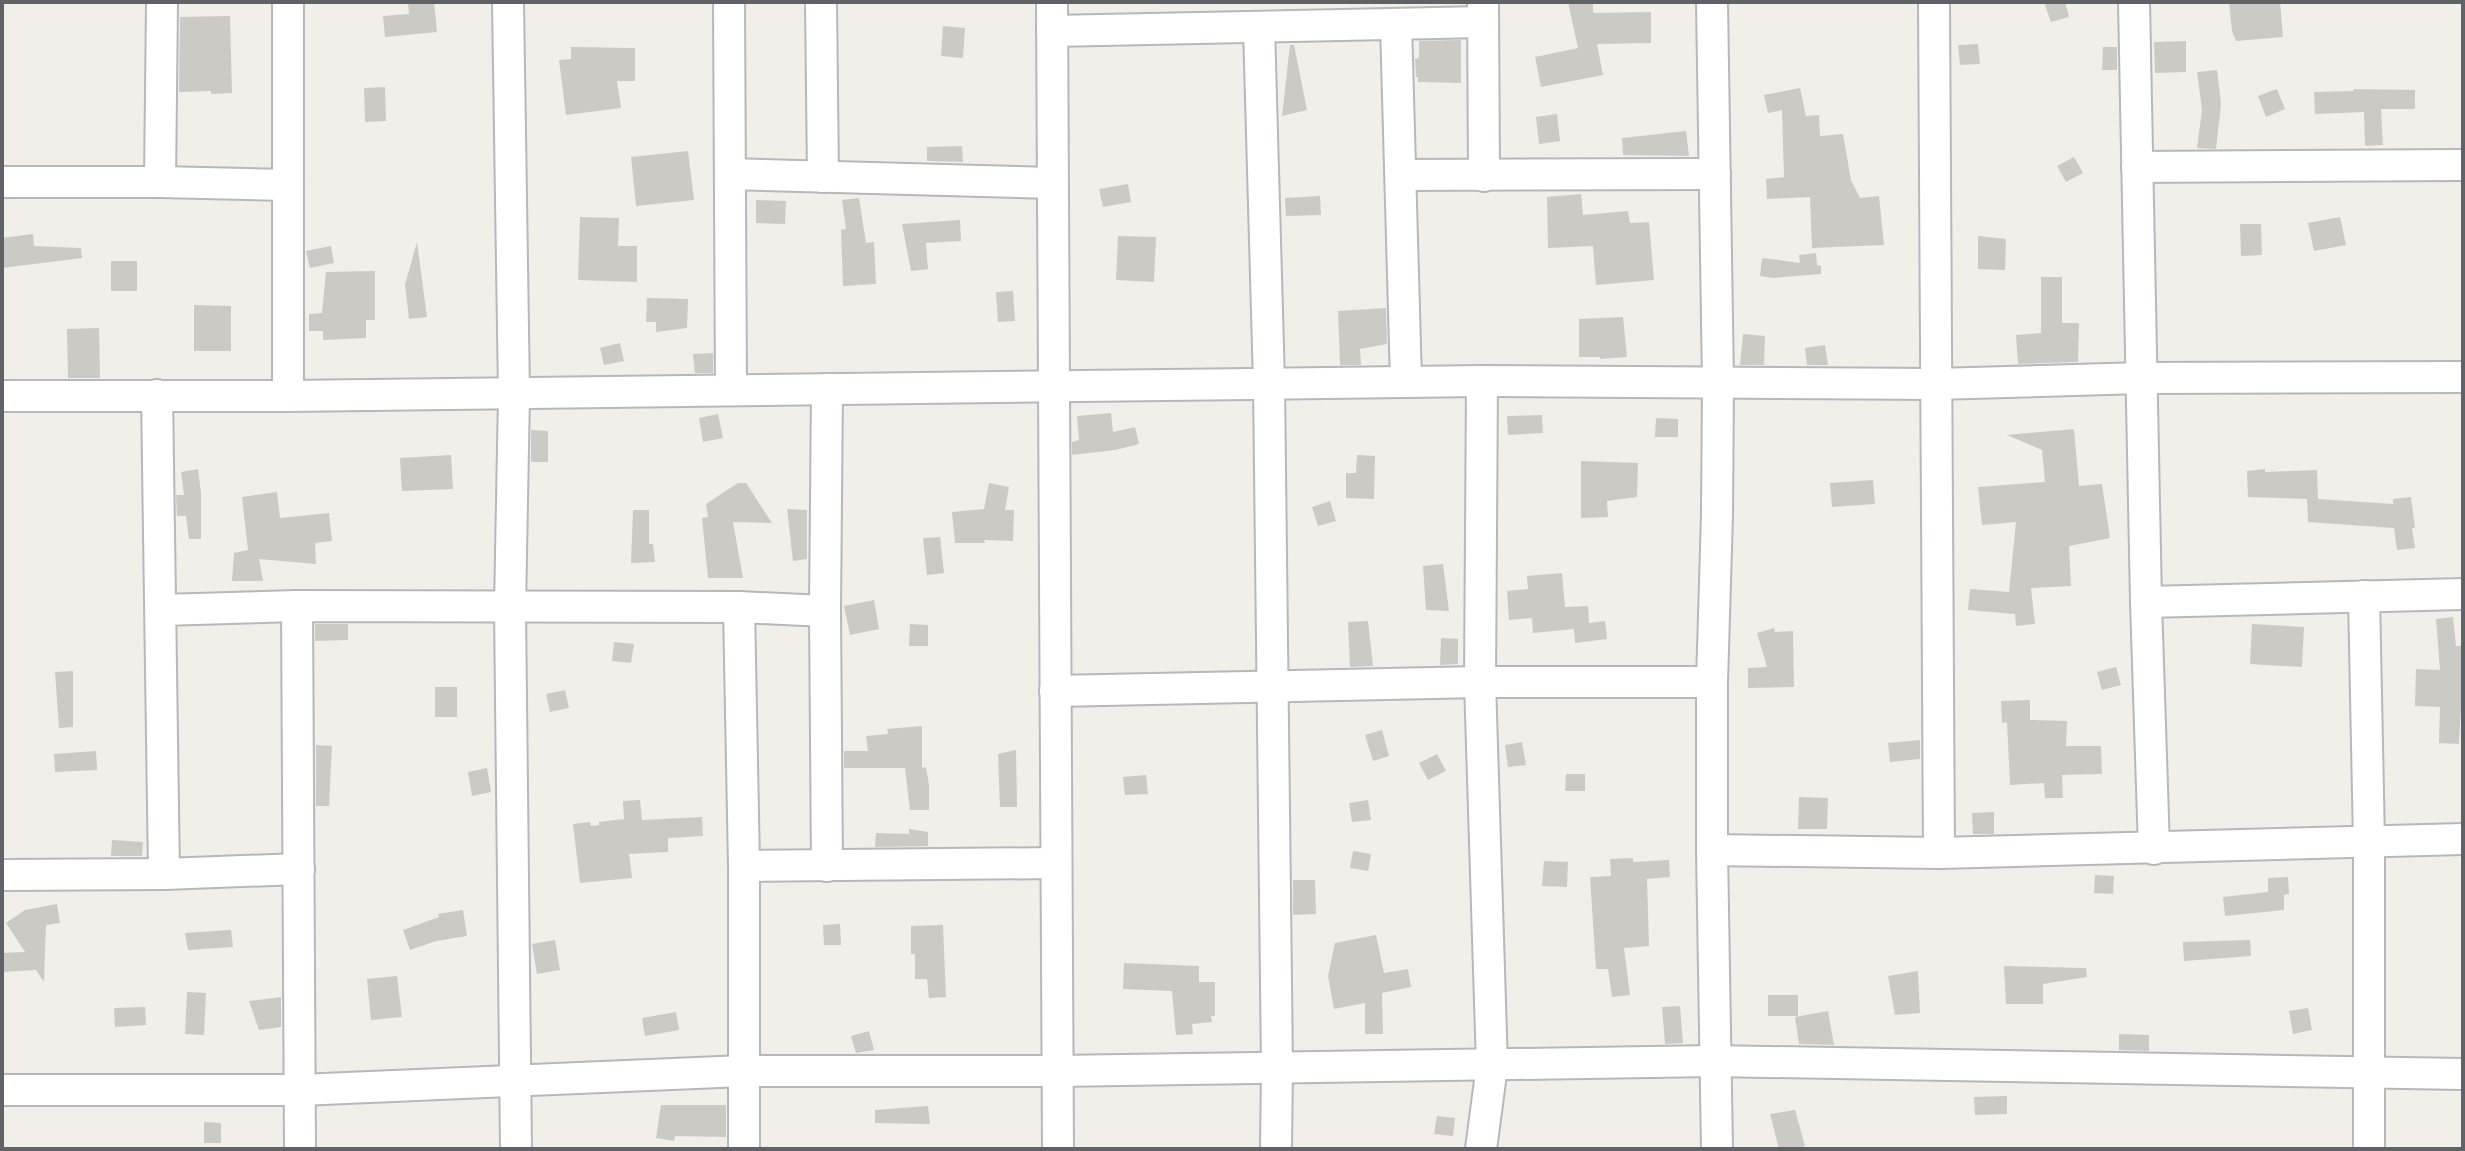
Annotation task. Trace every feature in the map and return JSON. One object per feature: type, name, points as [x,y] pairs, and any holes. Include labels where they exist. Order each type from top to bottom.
[{"type":"street","points":[[160,182],[162,2]]},
{"type":"street","points":[[288,2],[288,396]]},
{"type":"street","points":[[508,2],[514,394],[510,608],[516,1149]]},
{"type":"street","points":[[729,2],[731,389]]},
{"type":"street","points":[[821,2],[823,177]]},
{"type":"street","points":[[1712,2],[1718,383],[1712,682],[1717,1149]]},
{"type":"street","points":[[1934,2],[1939,853]]},
{"type":"street","points":[[2134,2],[2154,849]]},
{"type":"street","points":[[1058,1149],[1052,17],[1259,27],[1396,24],[1483,12],[1484,176]]},
{"type":"street","points":[[1396,24],[1406,382]]},
{"type":"street","points":[[1259,27],[1269,383],[1276,1149]]},
{"type":"street","points":[[2137,167],[2463,165]]},
{"type":"street","points":[[730,174],[1053,183]]},
{"type":"street","points":[[1401,175],[1715,174]]},
{"type":"street","points":[[2,182],[288,185]]},
{"type":"street","points":[[2,396],[514,394],[1482,381],[1936,384],[2142,378],[2463,377]]},
{"type":"street","points":[[1481,1149],[1492,1066],[1480,682],[1482,381]]},
{"type":"street","points":[[827,389],[827,866]]},
{"type":"street","points":[[157,395],[164,874]]},
{"type":"street","points":[[2146,602],[2463,594]]},
{"type":"street","points":[[2364,596],[2369,843],[2369,1149]]},
{"type":"street","points":[[161,610],[297,606],[739,607],[825,611]]},
{"type":"street","points":[[297,606],[300,1149]]},
{"type":"street","points":[[739,607],[744,866],[744,1149]]},
{"type":"street","points":[[1055,691],[1480,682],[1712,682]]},
{"type":"street","points":[[1712,850],[1939,853],[2463,839]]},
{"type":"street","points":[[744,866],[1056,863]]},
{"type":"street","points":[[2,875],[299,869]]},
{"type":"street","points":[[2,1090],[300,1090],[743,1071],[1057,1071],[1714,1061],[2463,1074]]},
{"type":"building","points":[[408,2],[434,2],[437,32],[385,37],[383,16],[409,14]]},
{"type":"building","points":[[1568,2],[1593,2],[1593,13],[1651,12],[1651,43],[1597,44],[1603,75],[1541,87],[1535,57],[1578,48]]},
{"type":"building","points":[[2044,2],[2065,2],[2069,17],[2051,22]]},
{"type":"building","points":[[2229,2],[2280,2],[2283,37],[2236,41]]},
{"type":"building","points":[[230,16],[232,93],[179,92],[180,17]]},
{"type":"building","points":[[943,26],[965,28],[963,58],[941,56]]},
{"type":"building","points":[[1461,40],[1461,83],[1418,82],[1415,59],[1419,58],[1419,41]]},
{"type":"building","points":[[2186,41],[2186,72],[2155,73],[2154,42]]},
{"type":"building","points":[[1978,44],[1980,64],[1960,65],[1958,45]]},
{"type":"building","points":[[1290,45],[1294,45],[1307,110],[1282,116]]},
{"type":"building","points":[[571,47],[635,48],[635,81],[617,81],[621,108],[566,115],[559,60],[571,59]]},
{"type":"building","points":[[2103,47],[2117,47],[2117,70],[2102,70]]},
{"type":"building","points":[[2217,70],[2221,104],[2216,149],[2197,148],[2202,110],[2197,72]]},
{"type":"building","points":[[385,87],[386,121],[365,122],[364,88]]},
{"type":"building","points":[[1800,88],[1806,116],[1819,115],[1820,136],[1843,134],[1851,180],[1860,198],[1879,196],[1884,245],[1812,248],[1810,197],[1767,199],[1766,179],[1784,177],[1782,110],[1768,113],[1764,95]]},
{"type":"building","points":[[2277,89],[2285,109],[2266,117],[2258,96]]},
{"type":"building","points":[[2415,90],[2415,109],[2381,109],[2383,145],[2365,146],[2364,112],[2315,114],[2314,92]]},
{"type":"building","points":[[1557,114],[1560,141],[1539,144],[1536,117]]},
{"type":"building","points":[[1686,131],[1689,156],[1623,155],[1622,138]]},
{"type":"building","points":[[962,146],[963,162],[927,161],[927,147]]},
{"type":"building","points":[[688,151],[694,200],[636,206],[631,157]]},
{"type":"building","points":[[2074,157],[2083,173],[2066,182],[2057,166]]},
{"type":"building","points":[[1128,184],[1131,202],[1103,207],[1099,189]]},
{"type":"building","points":[[1581,194],[1583,215],[1628,211],[1630,223],[1649,222],[1654,280],[1596,285],[1593,246],[1548,248],[1547,197]]},
{"type":"building","points":[[1320,196],[1321,215],[1286,216],[1285,198]]},
{"type":"building","points":[[859,198],[866,243],[874,242],[876,284],[843,286],[841,230],[846,229],[842,200]]},
{"type":"building","points":[[756,200],[786,201],[785,224],[756,223]]},
{"type":"building","points":[[580,217],[619,218],[618,246],[637,246],[637,282],[578,280]]},
{"type":"building","points":[[2340,217],[2346,245],[2314,251],[2308,223]]},
{"type":"building","points":[[960,220],[961,241],[926,243],[928,269],[911,271],[902,224]]},
{"type":"building","points":[[2240,224],[2261,224],[2262,255],[2241,256]]},
{"type":"building","points":[[33,234],[34,246],[81,248],[82,258],[2,268],[2,238]]},
{"type":"building","points":[[1118,236],[1156,237],[1154,282],[1116,280]]},
{"type":"building","points":[[1978,236],[2006,239],[2005,270],[1978,269]]},
{"type":"building","points":[[417,242],[427,317],[409,319],[405,285]]},
{"type":"building","points":[[331,246],[334,263],[310,268],[306,251]]},
{"type":"building","points":[[1816,253],[1821,274],[1773,278],[1760,276],[1762,258],[1800,263],[1799,255]]},
{"type":"building","points":[[111,261],[137,261],[137,291],[111,291]]},
{"type":"building","points":[[375,271],[375,320],[366,320],[366,338],[323,340],[323,331],[309,331],[309,314],[322,313],[326,272]]},
{"type":"building","points":[[2041,277],[2062,277],[2062,323],[2079,323],[2078,362],[2018,364],[2016,335],[2041,333]]},
{"type":"building","points":[[1013,291],[1015,321],[998,322],[996,292]]},
{"type":"building","points":[[647,298],[688,299],[687,328],[656,332],[656,322],[646,322]]},
{"type":"building","points":[[194,305],[231,306],[231,351],[194,351]]},
{"type":"building","points":[[1386,308],[1387,344],[1360,349],[1361,365],[1340,365],[1338,311]]},
{"type":"building","points":[[1623,317],[1627,357],[1579,357],[1579,319]]},
{"type":"building","points":[[99,328],[100,378],[68,378],[67,329]]},
{"type":"building","points":[[1743,334],[1765,336],[1764,365],[1740,365]]},
{"type":"building","points":[[620,343],[624,361],[604,365],[600,348]]},
{"type":"building","points":[[1825,345],[1828,365],[1807,365],[1805,348]]},
{"type":"building","points":[[713,353],[713,373],[695,373],[693,354]]},
{"type":"building","points":[[1111,413],[1113,432],[1135,427],[1139,444],[1072,455],[1072,442],[1079,440],[1077,416]]},
{"type":"building","points":[[718,414],[723,438],[703,442],[699,418]]},
{"type":"building","points":[[1542,415],[1543,433],[1508,435],[1507,416]]},
{"type":"building","points":[[1656,418],[1678,419],[1678,437],[1655,437]]},
{"type":"building","points":[[2074,429],[2079,486],[2102,484],[2110,538],[2069,546],[2071,586],[2031,588],[2035,624],[2016,626],[2015,614],[1968,610],[1970,589],[2009,592],[2016,522],[1982,525],[1978,487],[2045,482],[2042,450],[2007,435]]},
{"type":"building","points":[[531,430],[548,431],[548,462],[531,462]]},
{"type":"building","points":[[451,455],[453,489],[402,491],[400,458]]},
{"type":"building","points":[[1357,455],[1375,456],[1374,499],[1346,498],[1346,473],[1356,473]]},
{"type":"building","points":[[1581,461],[1638,463],[1637,497],[1607,501],[1608,517],[1581,518]]},
{"type":"building","points":[[198,469],[201,539],[189,539],[186,516],[177,516],[176,495],[184,495],[181,472]]},
{"type":"building","points":[[2265,469],[2265,472],[2317,470],[2318,499],[2393,504],[2393,499],[2411,497],[2415,548],[2397,550],[2394,528],[2308,522],[2307,499],[2248,497],[2247,471]]},
{"type":"building","points":[[1873,480],[1875,504],[1832,507],[1830,483]]},
{"type":"building","points":[[738,483],[746,483],[772,523],[733,522],[743,578],[708,578],[702,518],[708,517],[706,504]]},
{"type":"building","points":[[989,483],[1009,487],[1005,510],[1014,510],[1013,541],[955,543],[952,512],[984,509]]},
{"type":"building","points":[[277,492],[280,518],[329,513],[332,541],[315,543],[316,564],[259,559],[263,581],[232,581],[234,553],[248,550],[242,497]]},
{"type":"building","points":[[1330,501],[1336,521],[1318,526],[1312,507]]},
{"type":"building","points":[[787,509],[807,510],[807,559],[793,561]]},
{"type":"building","points":[[633,510],[649,510],[649,544],[653,544],[655,562],[631,563]]},
{"type":"building","points":[[940,537],[944,573],[927,575],[923,538]]},
{"type":"building","points":[[1443,564],[1449,611],[1426,610],[1423,566]]},
{"type":"building","points":[[1562,573],[1565,607],[1588,606],[1589,623],[1605,621],[1607,639],[1575,643],[1574,629],[1533,633],[1532,618],[1509,620],[1507,591],[1528,589],[1527,576]]},
{"type":"building","points":[[874,600],[879,629],[850,635],[844,606]]},
{"type":"building","points":[[2453,617],[2456,646],[2462,646],[2463,708],[2459,744],[2439,743],[2440,707],[2415,706],[2416,669],[2440,670],[2436,619]]},
{"type":"building","points":[[1368,621],[1373,666],[1350,667],[1348,622]]},
{"type":"building","points":[[315,624],[348,624],[348,640],[315,641]]},
{"type":"building","points":[[910,624],[928,625],[928,646],[909,646]]},
{"type":"building","points":[[2252,624],[2304,627],[2302,667],[2250,664]]},
{"type":"building","points":[[1774,628],[1775,632],[1793,631],[1794,687],[1748,688],[1748,668],[1767,667],[1757,633]]},
{"type":"building","points":[[1441,638],[1458,639],[1458,664],[1440,665]]},
{"type":"building","points":[[614,642],[634,644],[631,663],[612,661]]},
{"type":"building","points":[[2116,667],[2121,685],[2102,690],[2097,672]]},
{"type":"building","points":[[73,671],[73,727],[59,728],[55,672]]},
{"type":"building","points":[[435,687],[457,687],[457,717],[435,717]]},
{"type":"building","points":[[565,690],[569,708],[550,712],[546,694]]},
{"type":"building","points":[[2030,700],[2030,720],[2067,721],[2066,746],[2101,746],[2102,774],[2062,775],[2063,798],[2045,798],[2044,783],[2010,785],[2007,722],[2002,723],[2001,701]]},
{"type":"building","points":[[922,726],[922,768],[926,767],[929,810],[910,810],[905,768],[844,768],[844,751],[868,751],[866,736],[888,734],[887,729]]},
{"type":"building","points":[[1382,730],[1389,756],[1373,761],[1365,735]]},
{"type":"building","points":[[1920,740],[1920,759],[1890,762],[1888,743]]},
{"type":"building","points":[[1522,742],[1526,765],[1508,767],[1505,745]]},
{"type":"building","points":[[316,745],[332,746],[329,806],[316,806]]},
{"type":"building","points":[[1016,750],[1017,807],[1000,807],[998,754]]},
{"type":"building","points":[[96,751],[97,770],[55,772],[54,754]]},
{"type":"building","points":[[1437,754],[1446,771],[1428,780],[1419,763]]},
{"type":"building","points":[[487,768],[491,792],[472,796],[468,772]]},
{"type":"building","points":[[1566,774],[1585,774],[1585,791],[1565,791]]},
{"type":"building","points":[[1146,775],[1148,794],[1125,795],[1123,777]]},
{"type":"building","points":[[1799,797],[1828,798],[1827,829],[1798,829]]},
{"type":"building","points":[[640,800],[642,820],[702,817],[703,836],[668,838],[668,852],[629,854],[632,878],[580,883],[573,824],[590,822],[591,826],[624,819],[623,801]]},
{"type":"building","points":[[1368,800],[1371,820],[1352,822],[1349,803]]},
{"type":"building","points":[[1994,812],[1994,834],[1973,834],[1972,813]]},
{"type":"building","points":[[909,829],[928,832],[928,846],[875,847],[876,833],[909,834]]},
{"type":"building","points":[[112,840],[143,842],[142,856],[111,856]]},
{"type":"building","points":[[1353,851],[1371,854],[1368,871],[1350,868]]},
{"type":"building","points":[[1633,858],[1633,862],[1669,860],[1670,877],[1647,879],[1649,946],[1624,948],[1630,995],[1612,997],[1608,969],[1596,969],[1590,877],[1611,876],[1610,859]]},
{"type":"building","points":[[1544,861],[1568,862],[1567,887],[1542,886]]},
{"type":"building","points":[[2095,875],[2114,876],[2113,894],[2094,893]]},
{"type":"building","points":[[2288,877],[2289,894],[2284,895],[2284,910],[2225,916],[2223,897],[2268,892],[2268,878]]},
{"type":"building","points":[[1293,880],[1315,880],[1316,914],[1293,915]]},
{"type":"building","points":[[57,904],[60,923],[46,925],[44,982],[36,970],[2,972],[2,953],[25,952],[6,923],[25,910]]},
{"type":"building","points":[[463,910],[467,936],[436,941],[410,950],[403,930],[439,917],[438,914]]},
{"type":"building","points":[[840,924],[841,945],[824,945],[823,925]]},
{"type":"building","points":[[943,925],[946,997],[929,998],[927,979],[915,979],[911,926]]},
{"type":"building","points":[[231,930],[233,947],[188,950],[185,933]]},
{"type":"building","points":[[1376,935],[1384,973],[1408,969],[1411,987],[1382,993],[1383,1034],[1365,1034],[1365,1003],[1334,1009],[1328,976],[1335,943]]},
{"type":"building","points":[[555,940],[560,970],[537,974],[532,944]]},
{"type":"building","points":[[2250,940],[2251,956],[2184,961],[2183,942]]},
{"type":"building","points":[[1124,963],[1199,966],[1199,982],[1215,982],[1215,1016],[1211,1016],[1212,1022],[1192,1024],[1193,1034],[1176,1035],[1172,991],[1123,989]]},
{"type":"building","points":[[2004,966],[2086,968],[2087,977],[2043,984],[2043,1004],[2006,1004]]},
{"type":"building","points":[[1918,971],[1920,1013],[1895,1015],[1888,976]]},
{"type":"building","points":[[397,976],[402,1017],[371,1020],[367,979]]},
{"type":"building","points":[[187,992],[206,993],[204,1035],[185,1034]]},
{"type":"building","points":[[1768,995],[1798,995],[1798,1016],[1768,1016]]},
{"type":"building","points":[[281,997],[281,1027],[259,1030],[249,1001]]},
{"type":"building","points":[[1680,1006],[1683,1043],[1665,1044],[1662,1007]]},
{"type":"building","points":[[145,1007],[146,1025],[115,1027],[114,1008]]},
{"type":"building","points":[[2308,1008],[2312,1030],[2293,1034],[2289,1011]]},
{"type":"building","points":[[1828,1011],[1834,1045],[1799,1044],[1795,1017]]},
{"type":"building","points":[[676,1012],[679,1030],[645,1036],[642,1018]]},
{"type":"building","points":[[869,1031],[874,1050],[856,1053],[851,1036]]},
{"type":"building","points":[[2119,1034],[2149,1035],[2149,1051],[2119,1050]]},
{"type":"building","points":[[2007,1096],[2007,1114],[1975,1115],[1974,1097]]},
{"type":"building","points":[[661,1105],[726,1105],[726,1137],[675,1136],[674,1141],[656,1138]]},
{"type":"building","points":[[928,1106],[930,1124],[875,1123],[875,1110]]},
{"type":"building","points":[[1795,1110],[1805,1146],[1779,1149],[1770,1114]]},
{"type":"building","points":[[1437,1116],[1455,1118],[1453,1136],[1434,1134]]},
{"type":"building","points":[[204,1122],[221,1123],[221,1143],[204,1143]]}]
